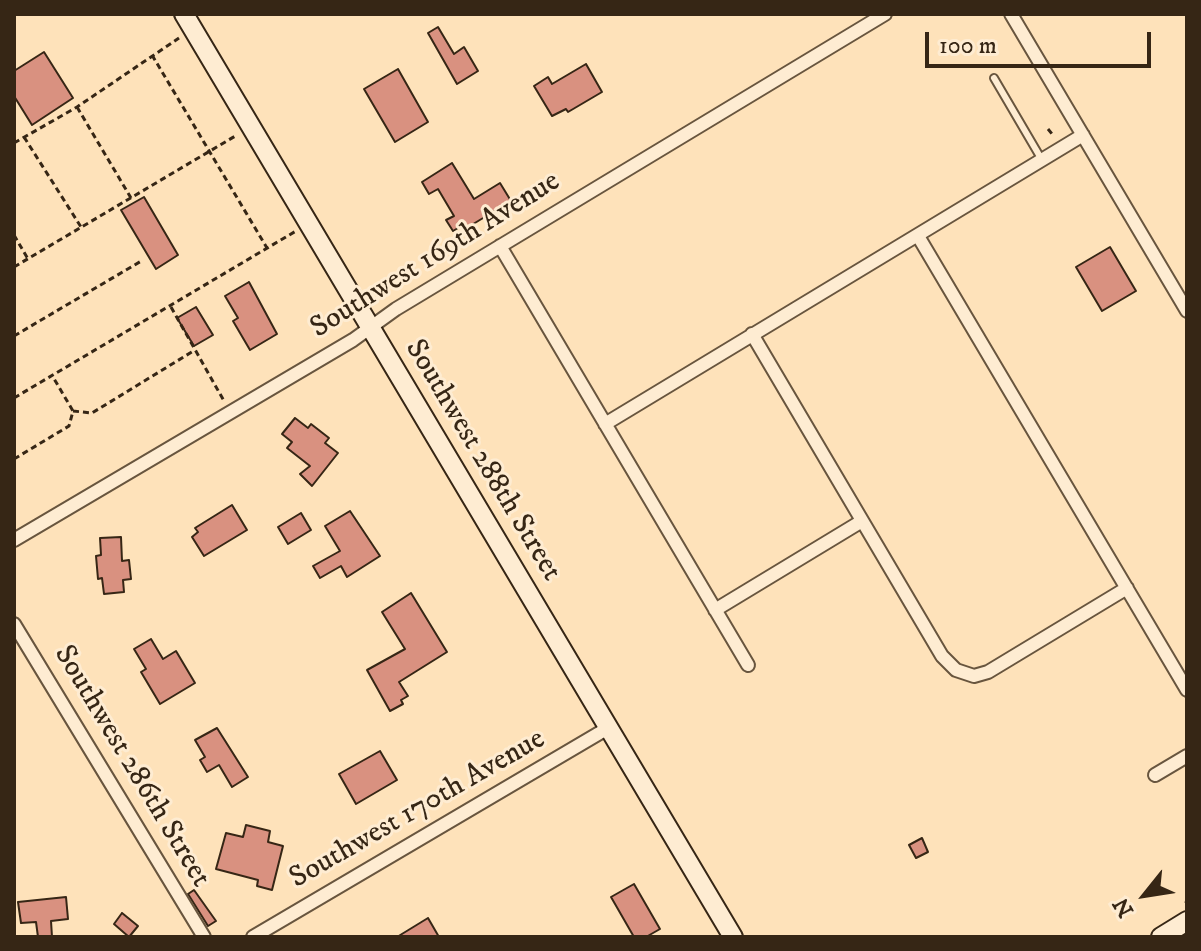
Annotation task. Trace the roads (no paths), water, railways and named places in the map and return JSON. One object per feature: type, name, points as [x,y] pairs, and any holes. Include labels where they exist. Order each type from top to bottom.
[{"type":"street","name":"Southwest 169th Avenue","points":[[14,540],[370,328],[885,14]]},
{"type":"street","points":[[1011,14],[1187,311]]},
{"type":"street","name":"Southwest 288th Street","points":[[188,22],[733,937]]},
{"type":"street","points":[[605,424],[1083,135]]},
{"type":"street","points":[[918,236],[1187,690]]},
{"type":"street","points":[[500,246],[748,665]]},
{"type":"street","points":[[752,334],[945,660],[964,674],[980,675],[992,670],[1127,588]]},
{"type":"street","points":[[715,610],[862,521]]},
{"type":"street","name":"Southwest 286th Street","points":[[14,624],[204,937]]},
{"type":"street","name":"Southwest 170th Avenue","points":[[253,937],[608,728]]},
{"type":"street","points":[[1155,775],[1187,756]]},
{"type":"street","points":[[1161,937],[1187,921]]},
{"type":"lane","points":[[994,78],[1042,160]]}]
